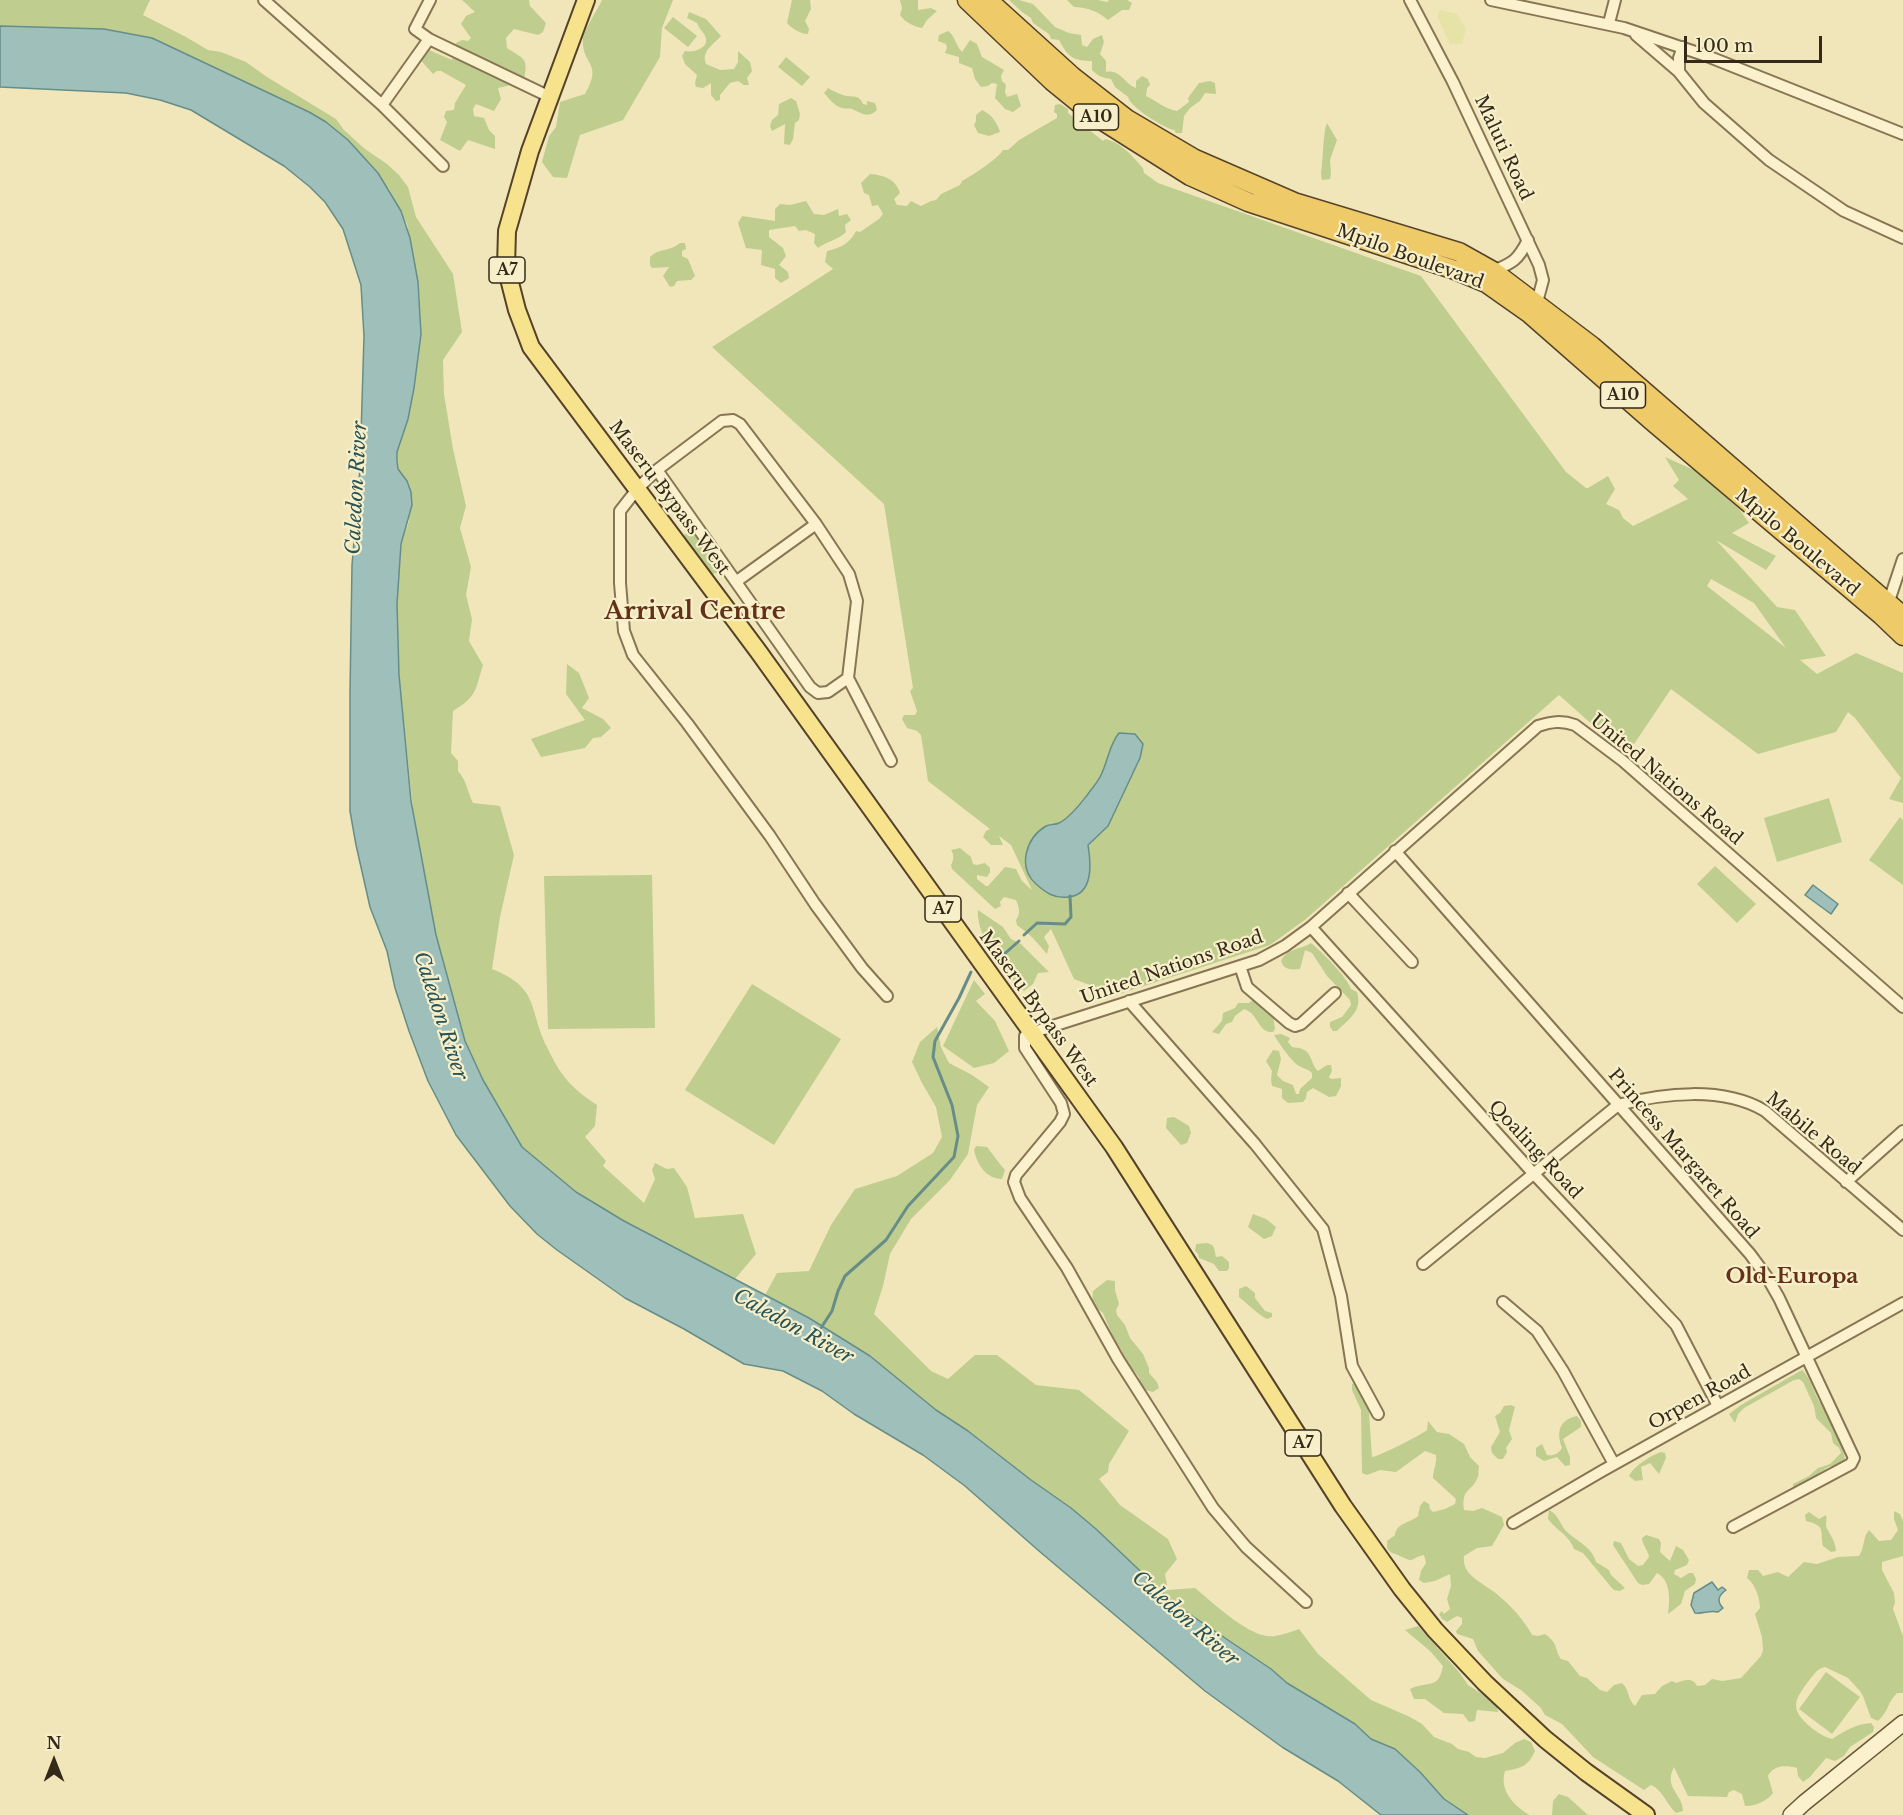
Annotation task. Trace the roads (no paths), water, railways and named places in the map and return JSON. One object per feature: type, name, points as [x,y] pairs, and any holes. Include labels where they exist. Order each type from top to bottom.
[{"type":"highway","name":"Mpilo Boulevard","points":[[967,0],[1052,81],[1095,116],[1190,176],[1248,202],[1455,270],[1534,308]]},
{"type":"highway","name":"Mpilo Boulevard","points":[[988,0],[1066,71],[1127,119],[1195,159],[1294,202],[1459,252],[1493,271],[1652,421],[1892,611],[1903,636]]},
{"type":"main road","name":"Maseru Bypass West","points":[[586,0],[514,202],[507,231],[506,267],[517,310],[531,347],[764,660],[1114,1147],[1343,1506],[1402,1589],[1435,1630],[1494,1691],[1586,1772],[1646,1815]]},
{"type":"main road","points":[[1791,1815],[1903,1723]]},
{"type":"street","points":[[264,0],[382,105],[443,165]]},
{"type":"street","points":[[428,0],[415,29],[429,39],[550,97]]},
{"type":"street","name":"Maluti Road","points":[[1410,0],[1454,82],[1539,265],[1543,280],[1534,308]]},
{"type":"street","points":[[1491,0],[1508,1],[1609,23],[1683,47],[1903,134]]},
{"type":"street","points":[[1609,23],[1616,0]]},
{"type":"street","points":[[1632,32],[1679,72],[1704,103],[1769,160],[1844,211],[1903,238]]},
{"type":"street","points":[[382,105],[429,39]]},
{"type":"street","points":[[1679,72],[1679,58],[1683,47]]},
{"type":"street","points":[[1493,271],[1513,262],[1521,254],[1528,240]]},
{"type":"street","points":[[887,996],[815,904],[770,836],[687,723],[633,655],[624,632],[620,583],[620,511],[638,488],[657,470],[722,421],[734,420],[740,424],[816,524],[849,574],[857,601],[848,678],[891,761]]},
{"type":"street","points":[[657,470],[810,687],[818,693],[828,692],[848,678]]},
{"type":"street","points":[[737,581],[816,524]]},
{"type":"street","points":[[1892,611],[1903,559]]},
{"type":"street","name":"United Nations Road","points":[[1031,1033],[1259,960],[1285,946],[1311,927],[1538,726],[1553,721],[1575,724],[1623,761],[1903,1007]]},
{"type":"street","name":"Princess Margaret Road","points":[[1395,851],[1750,1254],[1767,1277],[1808,1357],[1854,1458],[1851,1464],[1733,1527]]},
{"type":"street","points":[[1348,893],[1412,962]]},
{"type":"street","name":"Qoaling Road","points":[[1311,927],[1533,1173],[1676,1325],[1718,1406]]},
{"type":"street","points":[[1240,966],[1247,987],[1295,1026],[1301,1024],[1335,993]]},
{"type":"street","points":[[1129,1001],[1255,1144],[1323,1229],[1341,1296],[1352,1366],[1378,1414]]},
{"type":"street","points":[[1031,1033],[1025,1036],[1025,1048],[1061,1103],[1064,1114],[1060,1122],[1016,1175],[1014,1182],[1020,1198],[1067,1268],[1118,1359],[1213,1508],[1246,1547],[1306,1602]]},
{"type":"street","name":"Mabile Road","points":[[1423,1264],[1618,1105],[1647,1097],[1680,1094],[1714,1096],[1750,1102],[1765,1111],[1903,1230]]},
{"type":"street","points":[[1846,1182],[1903,1131]]},
{"type":"street","points":[[1503,1302],[1537,1330],[1563,1371],[1614,1464]]},
{"type":"street","name":"Orpen Road","points":[[1513,1523],[1903,1303]]},
{"type":"water","name":"Caledon River","points":[[0,26],[104,29],[152,38],[326,122],[348,140],[378,173],[401,211],[410,238],[418,282],[421,334],[408,419],[397,452],[398,469],[407,481],[412,505],[401,544],[397,604],[399,675],[411,801],[436,935],[465,1041],[483,1080],[522,1147],[576,1192],[624,1221],[809,1318],[870,1356],[936,1410],[968,1431],[1071,1508],[1176,1605],[1271,1669],[1287,1683],[1355,1724],[1371,1739],[1395,1749],[1444,1799],[1468,1815],[1381,1815],[1338,1781],[1282,1747],[1205,1691],[965,1486],[923,1455],[854,1414],[822,1391],[783,1371],[744,1364],[625,1298],[537,1234],[510,1206],[456,1135],[428,1081],[395,988],[387,951],[370,907],[350,811],[352,565],[360,468],[364,336],[361,285],[343,229],[325,202],[284,166],[191,110],[160,100],[126,93],[0,87]]},
{"type":"water","points":[[1119,733],[1135,734],[1143,744],[1140,758],[1108,826],[1088,845],[1090,869],[1087,884],[1083,891],[1076,895],[1058,897],[1050,894],[1030,877],[1026,861],[1029,845],[1039,831],[1046,826],[1063,821],[1082,802],[1100,778]]},
{"type":"water","points":[[1813,885],[1838,904],[1831,914],[1805,895]]},
{"type":"water","points":[[1712,1582],[1718,1590],[1722,1587],[1726,1590],[1719,1598],[1723,1608],[1718,1612],[1695,1613],[1691,1605],[1694,1593]]},
{"type":"waterway","points":[[1024,935],[1037,923],[1065,924],[1071,917],[1070,896]]},
{"type":"waterway","points":[[1002,956],[1019,941]]},
{"type":"waterway","name":"Caledon River","points":[[821,1328],[832,1311],[845,1276],[886,1240],[908,1206],[954,1157],[958,1136],[952,1105],[933,1057],[935,1041],[971,972]]},
{"type":"district","name":"Arrival Centre","points":[[695,612]]},
{"type":"district","name":"Old-Europa","points":[[1792,1277]]}]
